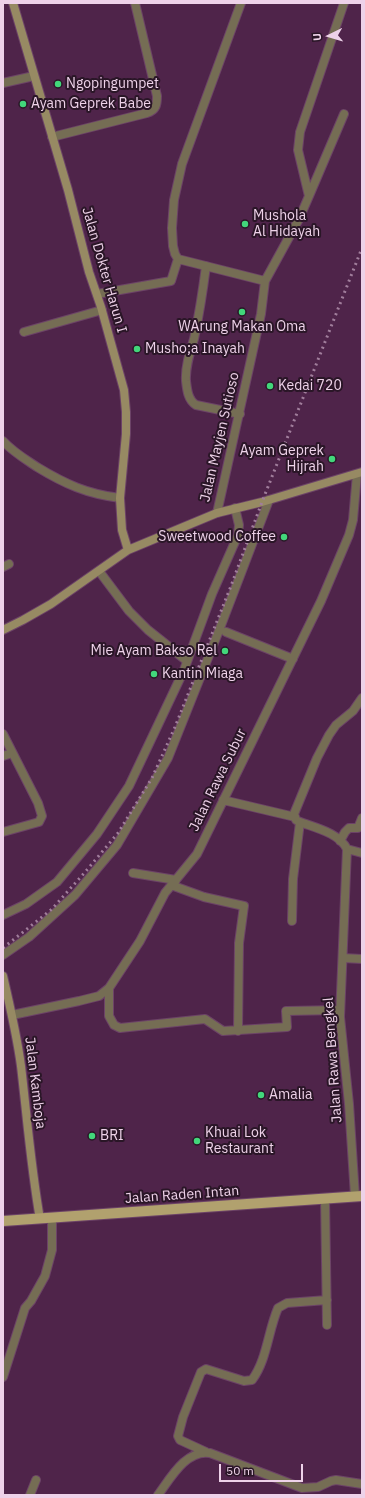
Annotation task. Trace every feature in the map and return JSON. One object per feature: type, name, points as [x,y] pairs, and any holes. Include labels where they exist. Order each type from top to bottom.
[{"type":"main road","name":"Jalan Raden Intan","points":[[3,1221],[358,1196]]},
{"type":"street","name":"Jalan Dokter Harun I","points":[[13,3],[68,190],[89,272],[102,310],[124,390],[126,434],[120,498],[122,530],[128,550]]},
{"type":"street","points":[[52,137],[147,113],[156,106],[157,96],[135,3]]},
{"type":"street","points":[[241,3],[182,164],[174,200],[172,228],[173,246],[178,259],[265,281]]},
{"type":"street","points":[[309,196],[298,150],[300,132],[344,3]]},
{"type":"street","points":[[3,84],[34,76]]},
{"type":"street","name":"Jalan Mayjen Sutioso","points":[[217,513],[261,314],[265,281],[299,219],[344,114]]},
{"type":"street","points":[[97,294],[171,280],[178,259]]},
{"type":"street","points":[[206,266],[198,317],[187,365],[187,391],[192,403],[196,405],[240,414]]},
{"type":"street","points":[[24,332],[102,310]]},
{"type":"street","points":[[3,441],[19,456],[65,483],[101,496],[120,498]]},
{"type":"street","points":[[3,630],[51,604],[128,550],[217,513],[262,502],[359,473]]},
{"type":"street","name":"Jalan Rawa Subur","points":[[12,1015],[99,996],[109,988],[140,941],[165,894],[197,854],[321,601],[349,536],[353,520],[359,473]]},
{"type":"street","points":[[3,955],[29,937],[75,895],[117,845],[168,758],[269,500]]},
{"type":"street","points":[[3,915],[26,904],[57,882],[97,834],[129,786],[187,661],[212,594],[238,535],[239,525],[236,508]]},
{"type":"street","points":[[99,571],[129,611],[148,630],[187,661]]},
{"type":"street","points":[[226,632],[293,659]]},
{"type":"street","points":[[292,921],[297,819],[294,814],[317,758],[329,735],[336,725],[353,711],[362,698]]},
{"type":"street","points":[[3,734],[38,803],[42,816],[39,822],[3,832]]},
{"type":"street","points":[[3,756],[12,753]]},
{"type":"street","points":[[223,800],[297,819],[334,836],[347,849],[362,852]]},
{"type":"street","points":[[340,841],[349,828],[358,828],[362,818]]},
{"type":"street","name":"Jalan Rawa Bengkel","points":[[347,849],[340,1010],[358,1196]]},
{"type":"street","points":[[133,873],[174,883],[204,897],[244,906],[239,943],[238,1031]]},
{"type":"street","points":[[342,958],[362,959]]},
{"type":"street","name":"Jalan Kamboja","points":[[3,976],[21,1065],[33,1178],[40,1219]]},
{"type":"street","points":[[109,988],[109,1016],[111,1022],[116,1027],[205,1018],[223,1031],[238,1031],[287,1027],[286,1011],[340,1010]]},
{"type":"street","points":[[325,1198],[327,1325]]},
{"type":"street","points":[[3,1377],[25,1308],[31,1302],[45,1276],[52,1250],[52,1218]]},
{"type":"street","points":[[327,1300],[287,1303],[278,1308],[260,1364],[252,1380],[244,1381],[206,1369],[201,1372],[183,1417],[178,1436],[180,1440],[206,1452],[302,1488],[318,1487],[336,1480],[362,1484]]},
{"type":"street","points":[[158,1495],[184,1463],[191,1457],[206,1452]]},
{"type":"street","points":[[30,1495],[36,1480]]},
{"type":"railway","points":[[3,948],[52,909],[86,871],[118,833],[152,778],[175,727],[231,586],[262,502],[362,248]]},
{"type":"place","name":"Ngopingumpet","points":[[58,84]]},
{"type":"place","name":"Ayam Geprek Babe","points":[[23,104]]},
{"type":"place","name":"Mushola Al Hidayah","points":[[245,224]]},
{"type":"place","name":"WArung Makan Oma","points":[[242,312]]},
{"type":"place","name":"Musho;a Inayah","points":[[137,349]]},
{"type":"place","name":"Kedai 720","points":[[270,386]]},
{"type":"place","name":"Ayam Geprek Hijrah","points":[[332,459]]},
{"type":"place","name":"Sweetwood Coffee","points":[[284,537]]},
{"type":"place","name":"Mie Ayam Bakso Rel","points":[[225,651]]},
{"type":"place","name":"Kantin Miaga","points":[[154,674]]},
{"type":"place","name":"Amalia","points":[[261,1095]]},
{"type":"place","name":"BRI","points":[[92,1136]]},
{"type":"place","name":"Khuai Lok Restaurant","points":[[197,1141]]}]
